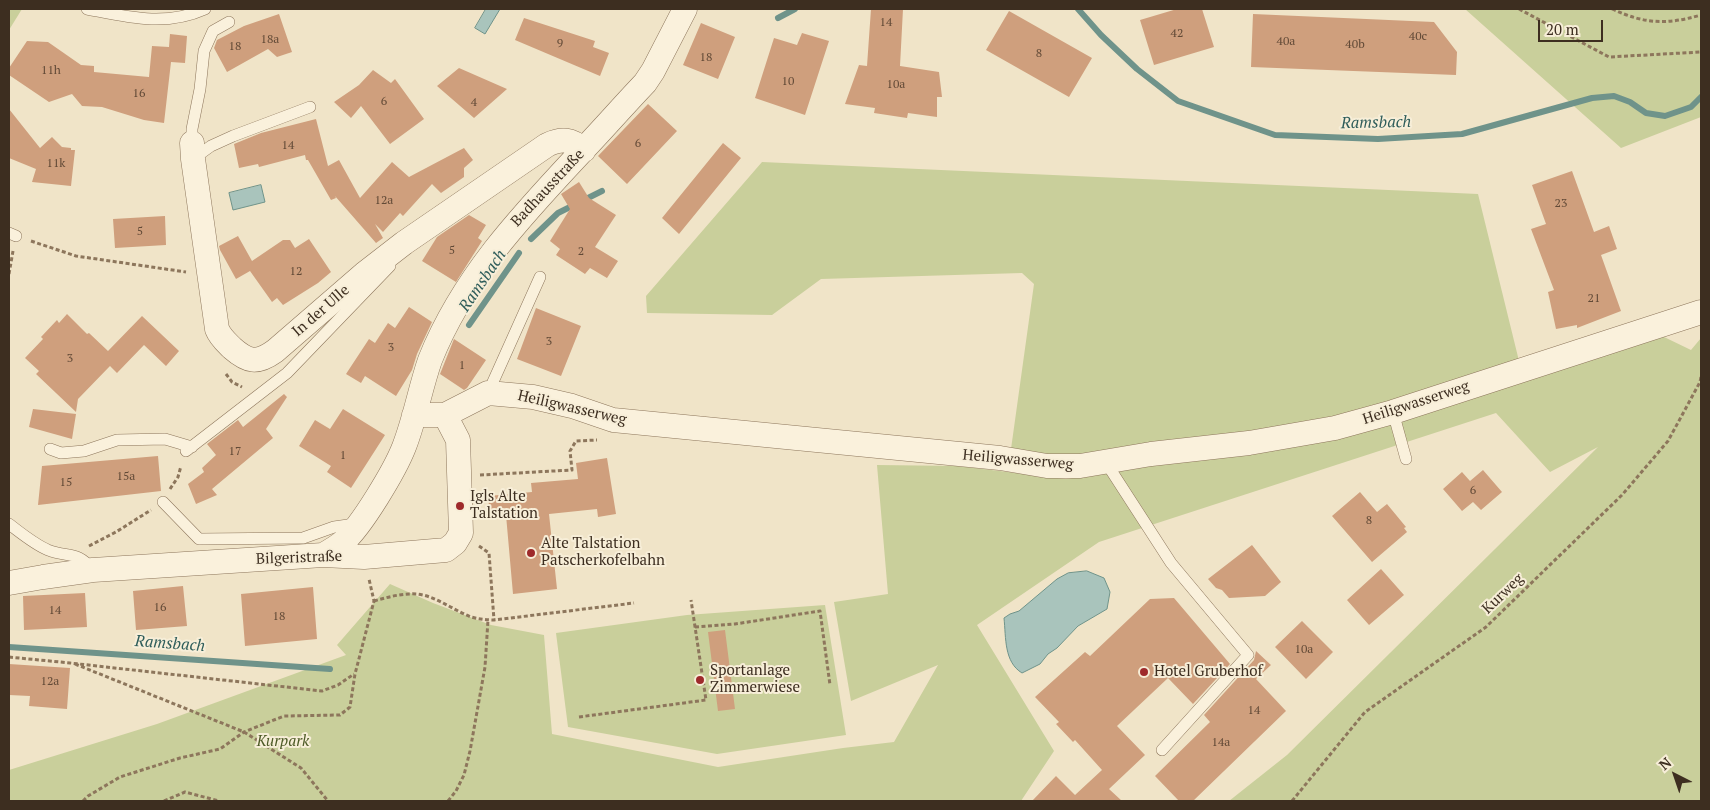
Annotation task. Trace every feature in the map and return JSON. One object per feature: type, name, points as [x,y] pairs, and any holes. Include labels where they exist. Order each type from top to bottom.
[{"type":"street","name":"Badhausstraße","points":[[323,554],[343,542],[360,523],[399,459],[433,354],[450,317],[485,261],[540,195],[584,150],[649,77],[685,9]]},
{"type":"street","name":"In der Ulle","points":[[192,151],[219,334],[243,358],[262,359],[275,351],[357,280],[404,243],[547,145],[568,140],[576,143],[584,150]]},
{"type":"street","name":"Heiligwasserweg","points":[[488,393],[533,398],[572,406],[613,420],[1000,458],[1047,466],[1080,466],[1105,461],[1249,444],[1335,428],[1393,412],[1701,312]]},
{"type":"street","points":[[414,415],[445,415],[488,393]]},
{"type":"street","points":[[445,415],[458,440],[461,533]]},
{"type":"street","name":"Bilgeristraße","points":[[9,583],[43,576],[94,570],[323,554],[364,557],[446,550],[455,543],[461,533]]},
{"type":"lane","points":[[86,9],[142,20],[190,16],[206,9]]},
{"type":"lane","points":[[229,22],[213,31],[204,51],[200,90],[192,129],[192,151],[210,146],[310,107]]},
{"type":"lane","points":[[50,449],[61,453],[84,451],[117,440],[165,439],[189,449],[277,382],[297,364],[393,263],[404,243]]},
{"type":"lane","points":[[488,393],[540,277]]},
{"type":"lane","points":[[1393,412],[1406,459]]},
{"type":"lane","points":[[1105,461],[1171,564],[1248,654],[1162,750]]},
{"type":"lane","points":[[163,502],[199,539],[303,538],[334,527],[360,523]]},
{"type":"lane","points":[[9,524],[38,546],[84,560],[94,570]]},
{"type":"path","points":[[1519,9],[1609,57],[1701,52]]},
{"type":"path","points":[[1612,9],[1629,17],[1648,22],[1671,22],[1701,15]]},
{"type":"path","points":[[9,274],[12,234],[76,256],[209,275]]},
{"type":"path","name":"Kurweg","points":[[1292,801],[1365,712],[1486,627],[1622,495],[1668,441],[1701,380]]},
{"type":"path","points":[[459,477],[572,470],[570,451],[576,441],[606,439]]},
{"type":"path","points":[[72,555],[116,532],[163,502],[178,477],[189,449]]},
{"type":"path","points":[[461,533],[489,552],[494,620]]},
{"type":"path","points":[[82,801],[120,777],[180,758],[220,750],[244,732],[284,716],[340,715],[350,707],[355,674],[374,601],[364,557]]},
{"type":"path","points":[[374,601],[406,594],[418,594],[470,616],[488,620],[634,603]]},
{"type":"path","points":[[579,718],[706,700],[691,600]]},
{"type":"path","points":[[695,627],[735,624],[820,611],[830,685]]},
{"type":"path","points":[[448,801],[456,792],[464,775],[470,751],[485,667],[488,620]]},
{"type":"path","points":[[9,657],[322,691],[338,685],[355,674]]},
{"type":"path","points":[[70,663],[244,732],[301,768],[328,801]]},
{"type":"path","points":[[164,801],[185,792],[219,801]]},
{"type":"green space","points":[[9,9],[22,9],[9,30]]},
{"type":"green space","points":[[1465,9],[1701,9],[1701,117],[1621,148]]},
{"type":"green space","points":[[762,162],[1478,194],[1519,361],[1386,408],[1204,444],[1055,458],[1011,449],[1034,284],[1022,273],[821,279],[772,315],[647,313],[646,296]]},
{"type":"green space","name":"Kurpark","points":[[1662,336],[1691,350],[1701,338],[1701,801],[1229,801],[1287,755],[1598,447],[1550,472],[1496,413],[1099,542],[977,625],[1054,751],[1021,801],[9,801],[9,770],[157,724],[346,655],[337,645],[390,584],[491,625],[544,635],[552,734],[718,767],[894,742],[938,665],[851,701],[834,602],[888,594],[877,465],[958,466],[1066,479],[1276,447]]},
{"type":"green space","name":"Sportanlage Zimmerwiese","points":[[825,605],[846,735],[717,754],[568,727],[556,633],[687,615]]},
{"type":"water","points":[[486,9],[500,9],[485,34],[475,28]]},
{"type":"water","points":[[261,185],[265,202],[233,210],[229,193]]},
{"type":"water","points":[[1087,571],[1104,578],[1110,592],[1107,609],[1078,626],[1040,664],[1022,673],[1012,663],[1009,656],[1004,618],[1019,611],[1057,579],[1068,573]]},
{"type":"building","points":[[871,9],[903,9],[900,66],[939,72],[942,97],[937,97],[937,117],[908,113],[907,118],[874,113],[875,108],[845,104],[859,65],[867,66]]},
{"type":"building","points":[[1177,9],[1202,9],[1214,47],[1154,65],[1140,20]]},
{"type":"building","points":[[1009,11],[1092,58],[1069,97],[986,50]]},
{"type":"building","points":[[279,14],[292,52],[277,57],[268,49],[227,72],[214,48],[217,40],[244,26]]},
{"type":"building","points":[[1253,14],[1434,22],[1457,52],[1456,75],[1251,67]]},
{"type":"building","points":[[524,18],[595,41],[593,47],[609,53],[600,76],[515,40]]},
{"type":"building","points":[[701,23],[735,37],[718,79],[683,65]]},
{"type":"building","points":[[802,33],[829,41],[805,115],[755,98],[774,38],[797,45]]},
{"type":"building","points":[[170,34],[187,36],[185,63],[171,62],[164,123],[144,120],[102,107],[82,106],[72,94],[49,102],[9,75],[9,68],[27,41],[48,42],[81,65],[94,66],[94,72],[149,77],[152,46],[169,47]]},
{"type":"building","points":[[459,68],[507,89],[474,118],[437,86]]},
{"type":"building","points":[[373,70],[391,83],[395,79],[424,119],[390,144],[361,106],[351,118],[334,102],[359,85]]},
{"type":"building","points":[[648,104],[677,131],[627,184],[598,156]]},
{"type":"building","points":[[9,109],[40,148],[52,137],[62,147],[75,150],[71,186],[32,182],[36,169],[9,158]]},
{"type":"building","points":[[316,119],[328,166],[339,160],[360,198],[392,162],[409,177],[464,148],[473,160],[464,168],[464,177],[441,193],[432,184],[403,216],[400,213],[383,232],[375,224],[383,238],[376,243],[335,196],[336,198],[331,200],[308,160],[306,160],[305,155],[259,167],[258,164],[239,168],[234,144],[261,133]]},
{"type":"building","points":[[723,143],[741,158],[679,234],[662,218]]},
{"type":"building","points":[[1572,171],[1594,232],[1609,226],[1617,249],[1601,255],[1621,311],[1577,328],[1577,325],[1556,329],[1548,292],[1554,290],[1531,229],[1546,224],[1532,185]]},
{"type":"building","points":[[579,182],[589,198],[616,215],[595,247],[618,261],[607,278],[590,268],[585,274],[556,255],[560,249],[550,241],[570,209],[561,194]]},
{"type":"building","points":[[469,215],[486,225],[478,238],[482,241],[456,282],[422,261],[437,237]]},
{"type":"building","points":[[165,216],[166,245],[115,248],[113,219]]},
{"type":"building","points":[[238,236],[252,261],[283,240],[290,240],[295,248],[309,239],[331,272],[318,283],[283,305],[277,298],[272,302],[250,271],[236,279],[220,250],[219,246]]},
{"type":"building","points":[[409,307],[432,322],[417,354],[412,370],[396,396],[365,376],[361,383],[346,374],[369,339],[375,343],[388,323],[395,328]]},
{"type":"building","points":[[536,308],[581,326],[561,376],[517,359]]},
{"type":"building","points":[[67,314],[108,351],[142,316],[179,351],[166,366],[144,345],[117,373],[110,366],[78,399],[76,412],[36,374],[39,371],[25,358],[43,339],[41,337],[57,320],[59,323]]},
{"type":"building","points":[[454,339],[486,360],[464,390],[440,374]]},
{"type":"building","points":[[284,394],[287,397],[266,429],[273,438],[212,489],[217,495],[196,504],[188,484],[204,472],[202,468],[216,455],[207,444],[238,420],[243,427]]},
{"type":"building","points":[[33,409],[76,414],[72,439],[29,427]]},
{"type":"building","points":[[343,409],[385,435],[351,488],[327,472],[331,466],[299,446],[315,420],[330,429]]},
{"type":"building","points":[[158,456],[161,491],[38,505],[42,466]]},
{"type":"building","name":"Alte Talstation Patscherkofelbahn","points":[[607,458],[616,514],[598,517],[597,509],[549,514],[557,589],[513,594],[506,515],[490,516],[488,496],[532,492],[531,483],[578,479],[576,463]]},
{"type":"building","points":[[1483,470],[1502,492],[1481,510],[1473,502],[1462,511],[1443,489],[1462,472],[1470,481]]},
{"type":"building","points":[[1360,492],[1377,512],[1387,504],[1406,527],[1404,528],[1407,532],[1372,562],[1332,516]]},
{"type":"building","points":[[1252,545],[1281,582],[1265,596],[1229,598],[1208,579]]},
{"type":"building","points":[[1381,569],[1404,595],[1369,625],[1347,600]]},
{"type":"building","points":[[183,586],[187,626],[136,630],[133,591]]},
{"type":"building","points":[[313,587],[317,639],[245,646],[241,594]]},
{"type":"building","points":[[85,593],[87,627],[24,630],[23,596]]},
{"type":"building","name":"Hotel Gruberhof","points":[[1174,598],[1230,664],[1193,704],[1168,678],[1117,726],[1145,755],[1109,789],[1122,801],[1032,801],[1056,776],[1075,795],[1102,770],[1075,740],[1073,742],[1056,724],[1059,722],[1035,697],[1085,652],[1090,656],[1150,599]]},
{"type":"building","points":[[1302,621],[1333,652],[1306,679],[1275,647]]},
{"type":"building","points":[[725,630],[735,709],[718,711],[708,632]]},
{"type":"building","points":[[1256,651],[1271,665],[1256,679],[1286,711],[1193,801],[1179,801],[1155,776],[1210,722],[1204,715],[1254,660]]},
{"type":"building","points":[[9,664],[70,668],[67,709],[29,706],[30,696],[9,695]]},
{"type":"waterway","name":"Ramsbach","points":[[778,18],[795,9]]},
{"type":"waterway","name":"Ramsbach","points":[[1078,9],[1101,35],[1137,69],[1178,101],[1275,135],[1378,139],[1462,134],[1592,98],[1614,96],[1630,102],[1646,113],[1665,116],[1691,107],[1701,97]]},
{"type":"waterway","name":"Ramsbach","points":[[531,239],[558,213],[602,191]]},
{"type":"waterway","name":"Ramsbach","points":[[469,325],[519,253]]},
{"type":"waterway","name":"Ramsbach","points":[[9,647],[330,669]]},
{"type":"place","name":"Igls Alte Talstation","points":[[460,506]]},
{"type":"place","name":"Alte Talstation Patscherkofelbahn","points":[[531,553]]},
{"type":"place","name":"Hotel Gruberhof","points":[[1144,672]]},
{"type":"place","name":"Sportanlage Zimmerwiese","points":[[700,680]]}]
